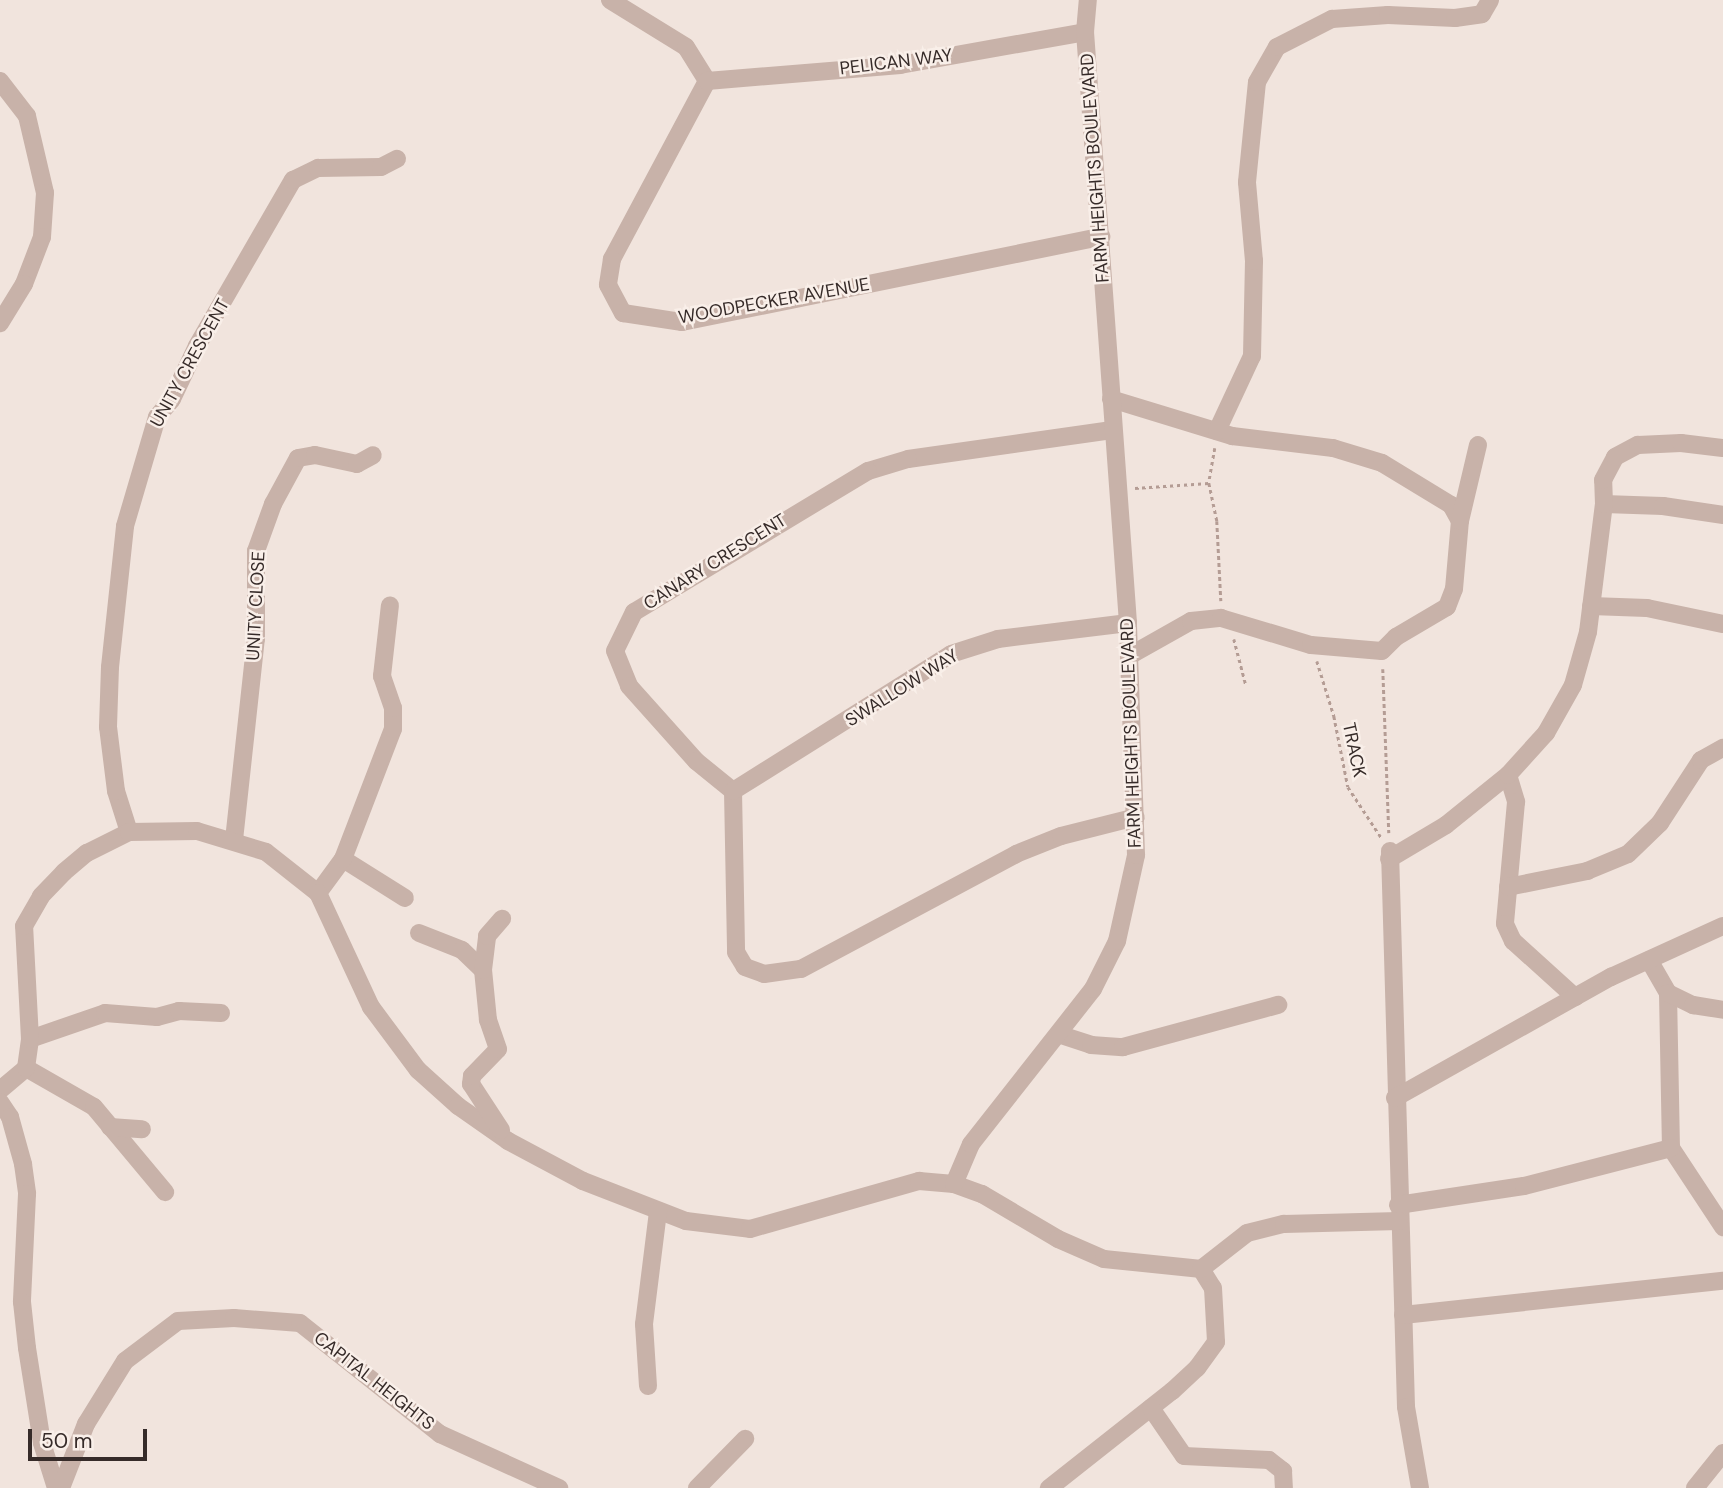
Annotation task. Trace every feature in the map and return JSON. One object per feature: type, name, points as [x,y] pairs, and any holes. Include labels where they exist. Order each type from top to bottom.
[{"type":"street","points":[[610,0],[686,47],[707,81]]},
{"type":"street","name":"FARM HEIGHTS BOULEVARD","points":[[954,1184],[971,1144],[1061,1035],[1093,989],[1117,942],[1136,855],[1128,623],[1084,32],[1088,0]]},
{"type":"street","points":[[1217,431],[1252,356],[1254,261],[1247,182],[1257,82],[1277,47],[1332,19],[1388,15],[1455,18],[1482,13],[1490,0]]},
{"type":"street","name":"PELICAN WAY","points":[[707,81],[900,65],[1084,32]]},
{"type":"street","points":[[0,81],[27,116],[45,193],[42,237],[5,305],[0,323]]},
{"type":"street","name":"WOODPECKER AVENUE","points":[[707,81],[637,204],[612,259],[608,285],[623,313],[682,322],[1101,237]]},
{"type":"street","name":"UNITY CRESCENT","points":[[129,832],[116,791],[109,740],[110,667],[125,526],[153,428],[293,180],[318,168],[381,167],[397,159]]},
{"type":"street","points":[[1111,399],[1217,431],[1279,444],[1333,448],[1382,463],[1451,505],[1460,521]]},
{"type":"street","name":"CANARY CRESCENT","points":[[733,791],[696,761],[629,686],[615,651],[634,612],[868,471],[908,458],[1112,430]]},
{"type":"street","points":[[1420,1488],[1406,1407],[1398,1213],[1390,855],[1446,825],[1508,775],[1546,733],[1573,685],[1591,606],[1604,504],[1603,480],[1615,457],[1638,445],[1681,443],[1723,448]]},
{"type":"street","points":[[1129,656],[1191,621],[1222,618],[1311,645],[1382,652],[1396,638],[1447,607],[1459,562],[1460,521],[1478,445]]},
{"type":"street","name":"UNITY CLOSE","points":[[234,840],[256,639],[256,551],[269,516],[298,458],[315,455],[357,464],[373,455]]},
{"type":"street","points":[[1604,504],[1663,506],[1723,515]]},
{"type":"street","points":[[318,893],[343,859],[393,729],[393,708],[382,676],[390,605]]},
{"type":"street","points":[[1591,606],[1647,608],[1723,624]]},
{"type":"street","name":"SWALLOW WAY","points":[[733,791],[951,654],[998,639],[1128,623]]},
{"type":"street","points":[[1508,887],[1587,870],[1628,853],[1660,823],[1702,760],[1723,748]]},
{"type":"street","points":[[1508,775],[1516,802],[1505,924],[1513,941],[1575,997]]},
{"type":"street","points":[[733,791],[736,952],[745,967],[764,974],[801,969],[1016,854],[1061,836],[1136,817]]},
{"type":"street","points":[[0,1090],[26,1068],[30,1039],[24,926],[41,896],[87,853],[129,832],[197,831],[234,840],[266,852],[318,893],[371,1007],[391,1038],[458,1106],[508,1141],[583,1181],[686,1221],[750,1229],[919,1181],[954,1184],[982,1194],[1058,1239],[1104,1259],[1201,1269],[1247,1233],[1284,1224],[1398,1213],[1671,1148]]},
{"type":"street","points":[[343,859],[405,898]]},
{"type":"street","points":[[502,919],[487,936],[483,970],[488,1020],[498,1049],[472,1076],[471,1084],[508,1141]]},
{"type":"street","points":[[1395,1098],[1575,997],[1723,926]]},
{"type":"street","points":[[419,933],[462,950],[483,970]]},
{"type":"street","points":[[1649,960],[1668,993],[1671,1148],[1723,1227]]},
{"type":"street","points":[[1668,993],[1693,1005],[1723,1010]]},
{"type":"street","points":[[1061,1035],[1091,1045],[1123,1046],[1278,1005]]},
{"type":"street","points":[[30,1039],[105,1013],[157,1017],[179,1011],[221,1013]]},
{"type":"street","points":[[26,1068],[94,1107],[166,1192]]},
{"type":"street","points":[[0,1102],[10,1117],[23,1164],[27,1194],[22,1264],[25,1336],[42,1443],[59,1488]]},
{"type":"street","points":[[110,1127],[142,1129]]},
{"type":"street","points":[[648,1386],[644,1324],[658,1211]]},
{"type":"street","points":[[1049,1488],[1198,1368],[1216,1342],[1213,1288],[1201,1269]]},
{"type":"street","points":[[1402,1315],[1723,1281]]},
{"type":"street","name":"CAPITAL HEIGHTS","points":[[59,1488],[86,1423],[125,1361],[178,1321],[234,1318],[300,1322],[440,1434],[559,1488]]},
{"type":"street","points":[[1151,1408],[1184,1456],[1269,1460],[1283,1471],[1284,1488]]},
{"type":"street","points":[[697,1488],[745,1439]]},
{"type":"street","points":[[1695,1488],[1723,1452]]},
{"type":"path","points":[[1217,431],[1209,482],[1217,521],[1222,618],[1240,648],[1246,685]]},
{"type":"path","points":[[1118,490],[1209,482]]},
{"type":"path","name":"TRACK","points":[[1311,645],[1334,716],[1348,787],[1390,855]]},
{"type":"path","points":[[1382,652],[1390,855]]}]
